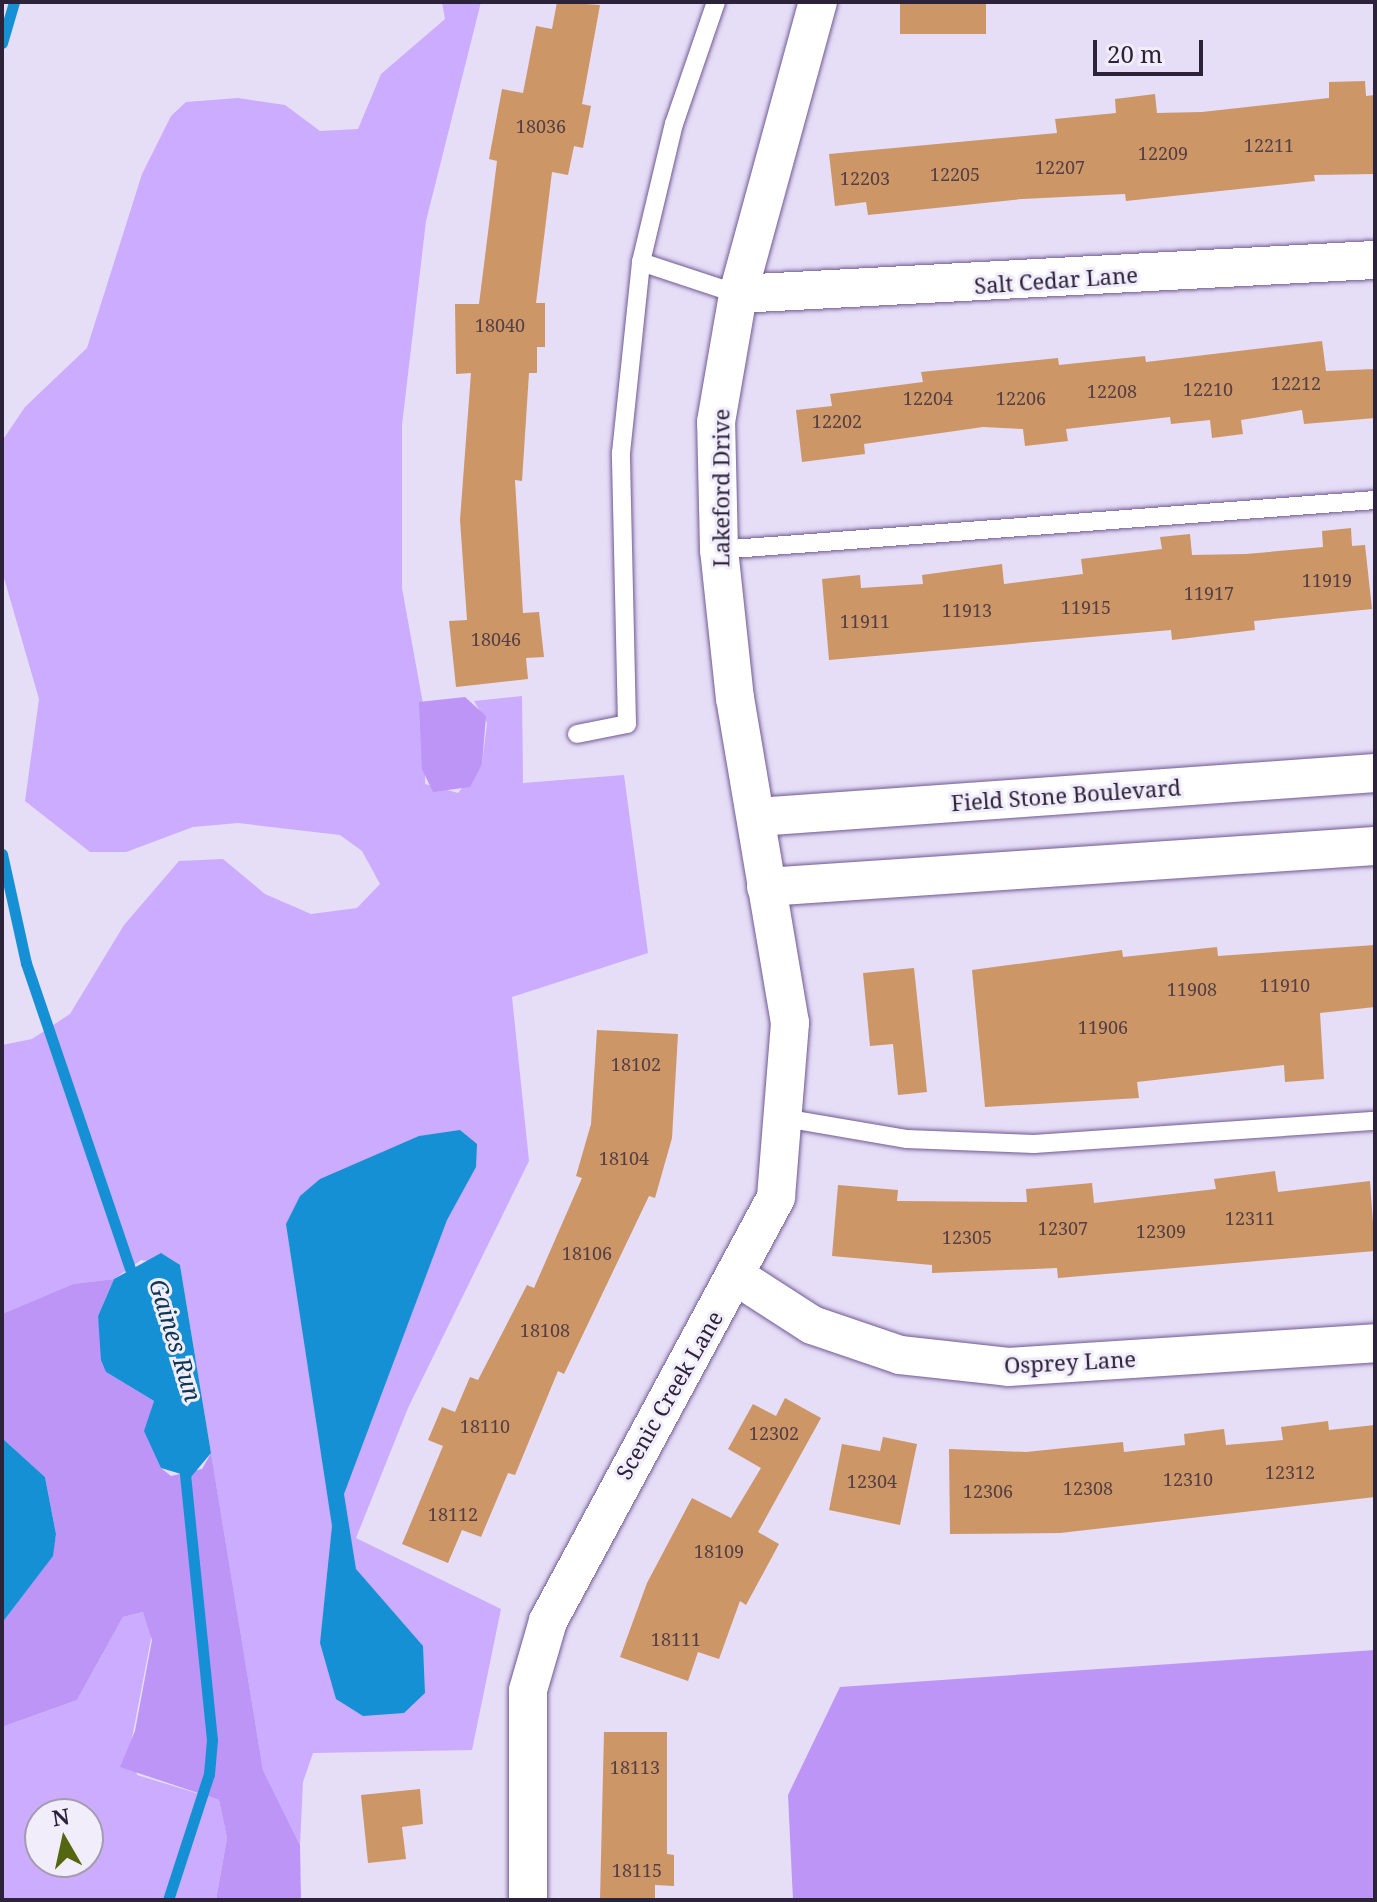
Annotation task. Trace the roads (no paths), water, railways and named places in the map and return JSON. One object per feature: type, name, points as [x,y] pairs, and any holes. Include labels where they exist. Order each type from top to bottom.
[{"type":"street","name":"Lakeford Drive","points":[[766,887],[719,550],[716,422],[738,294],[818,2]]},
{"type":"street","name":"Salt Cedar Lane","points":[[738,294],[1375,260]]},
{"type":"street","name":"Field Stone Boulevard","points":[[757,817],[1375,773]]},
{"type":"street","points":[[766,887],[1375,846]]},
{"type":"street","name":"Scenic Creek Lane","points":[[528,1900],[528,1690],[548,1621],[576,1558],[736,1276],[776,1197],[790,1023],[766,887]]},
{"type":"street","name":"Osprey Lane","points":[[736,1276],[812,1325],[900,1355],[1008,1367],[1375,1343]]},
{"type":"lane","points":[[577,734],[627,724],[621,453],[641,262],[674,124],[716,2]]},
{"type":"lane","points":[[641,262],[738,294]]},
{"type":"lane","points":[[719,550],[1375,500]]},
{"type":"lane","points":[[784,1118],[907,1139],[1034,1144],[1375,1121]]},
{"type":"water","points":[[460,1130],[477,1144],[476,1167],[447,1220],[344,1494],[356,1569],[423,1646],[425,1693],[404,1713],[363,1716],[336,1699],[320,1643],[332,1526],[286,1224],[300,1196],[320,1179],[419,1136]]},
{"type":"water","points":[[161,1253],[180,1265],[211,1453],[191,1477],[161,1468],[144,1431],[154,1401],[106,1372],[101,1360],[98,1316],[114,1279]]},
{"type":"water","points":[[2,1438],[45,1477],[56,1534],[53,1556],[2,1623]]},
{"type":"waterway","name":"Gaines Run","points":[[2,43],[14,2]]},
{"type":"waterway","name":"Gaines Run","points":[[2,854],[26,963],[135,1283]]},
{"type":"waterway","name":"Gaines Run","points":[[168,1900],[209,1774],[212,1740],[184,1465]]}]
